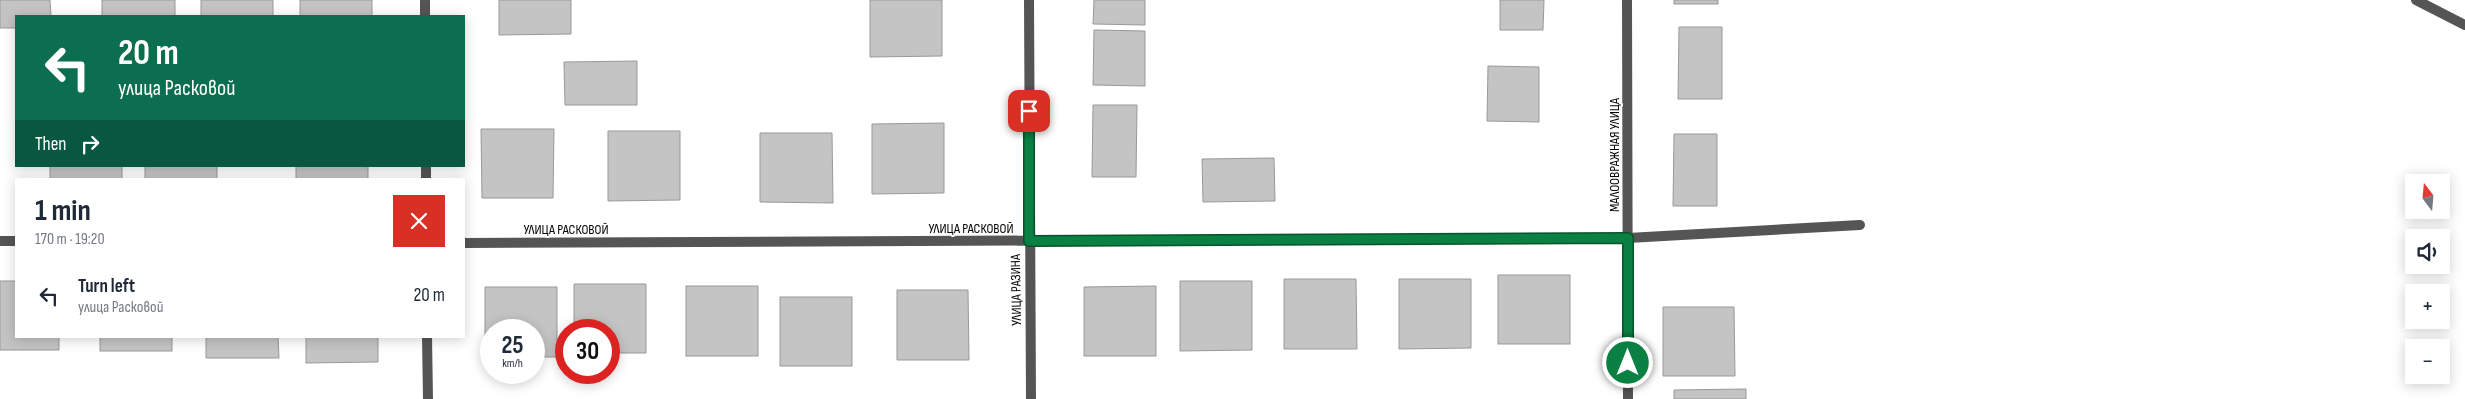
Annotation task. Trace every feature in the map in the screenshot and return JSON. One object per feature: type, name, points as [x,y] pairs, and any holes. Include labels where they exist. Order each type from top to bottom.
[{"type":"street","points":[[425,0],[425,15]]},
{"type":"street","name":"УЛИЦА РАЗИНА","points":[[1029,0],[1031,399]]},
{"type":"street","name":"МАЛООВРАЖНАЯ УЛИЦА","points":[[1627,0],[1628,399]]},
{"type":"street","points":[[2416,0],[2465,25]]},
{"type":"street","name":"УЛИЦА РАСКОВОЙ","points":[[465,244],[1628,238],[1860,225]]},
{"type":"street","points":[[0,241],[15,241]]},
{"type":"street","points":[[428,338],[428,399]]},
{"type":"building","points":[[0,0],[50,0],[51,15],[15,15],[15,28],[0,28]]},
{"type":"building","points":[[102,0],[175,0],[175,15],[102,15]]},
{"type":"building","points":[[201,0],[273,0],[273,15],[201,15]]},
{"type":"building","points":[[300,0],[372,0],[372,15],[300,15]]},
{"type":"building","points":[[499,0],[571,0],[571,34],[499,35]]},
{"type":"building","points":[[870,0],[942,0],[942,56],[870,57]]},
{"type":"building","points":[[1094,0],[1145,0],[1145,25],[1093,24]]},
{"type":"building","points":[[1500,0],[1544,0],[1543,30],[1500,30]]},
{"type":"building","points":[[1674,0],[1718,0],[1718,4],[1674,4]]},
{"type":"building","points":[[1679,27],[1722,27],[1722,99],[1678,99]]},
{"type":"building","points":[[1094,30],[1145,31],[1145,86],[1093,85]]},
{"type":"building","points":[[637,61],[637,105],[565,105],[564,62]]},
{"type":"building","points":[[1488,66],[1539,67],[1539,122],[1487,121]]},
{"type":"building","points":[[1093,105],[1137,105],[1136,177],[1092,177]]},
{"type":"building","points":[[944,123],[944,193],[872,194],[872,124]]},
{"type":"building","points":[[481,129],[554,129],[553,198],[482,198]]},
{"type":"building","points":[[608,131],[680,131],[680,200],[608,201]]},
{"type":"building","points":[[760,133],[832,133],[833,203],[760,202]]},
{"type":"building","points":[[1674,134],[1717,134],[1717,206],[1673,206]]},
{"type":"building","points":[[1274,158],[1275,201],[1203,202],[1202,159]]},
{"type":"building","points":[[50,167],[122,167],[122,178],[50,178]]},
{"type":"building","points":[[145,167],[217,167],[217,178],[145,178]]},
{"type":"building","points":[[296,167],[368,167],[368,178],[296,178]]},
{"type":"building","points":[[1498,275],[1570,275],[1570,344],[1498,344]]},
{"type":"building","points":[[1284,279],[1356,279],[1357,349],[1284,349]]},
{"type":"building","points":[[1399,279],[1471,279],[1471,348],[1399,349]]},
{"type":"building","points":[[0,281],[15,281],[15,338],[59,338],[59,350],[0,350]]},
{"type":"building","points":[[1180,281],[1252,281],[1252,350],[1180,351]]},
{"type":"building","points":[[574,284],[646,284],[646,353],[620,353],[620,319],[574,319]]},
{"type":"building","points":[[686,286],[758,286],[758,356],[686,356]]},
{"type":"building","points":[[1156,286],[1156,356],[1084,356],[1084,287]]},
{"type":"building","points":[[485,287],[557,287],[555,357],[545,357],[545,319],[485,319]]},
{"type":"building","points":[[897,290],[968,290],[969,360],[897,360]]},
{"type":"building","points":[[780,297],[852,297],[852,366],[780,366]]},
{"type":"building","points":[[1663,307],[1734,307],[1735,376],[1663,376]]},
{"type":"building","points":[[100,338],[172,338],[172,351],[100,351]]},
{"type":"building","points":[[206,338],[278,338],[279,358],[206,358]]},
{"type":"building","points":[[306,338],[378,338],[378,362],[306,363]]},
{"type":"building","points":[[1746,389],[1746,399],[1674,399],[1674,390]]},
{"type":"route","points":[[1029,111],[1029,241],[1628,238],[1628,363]]}]
